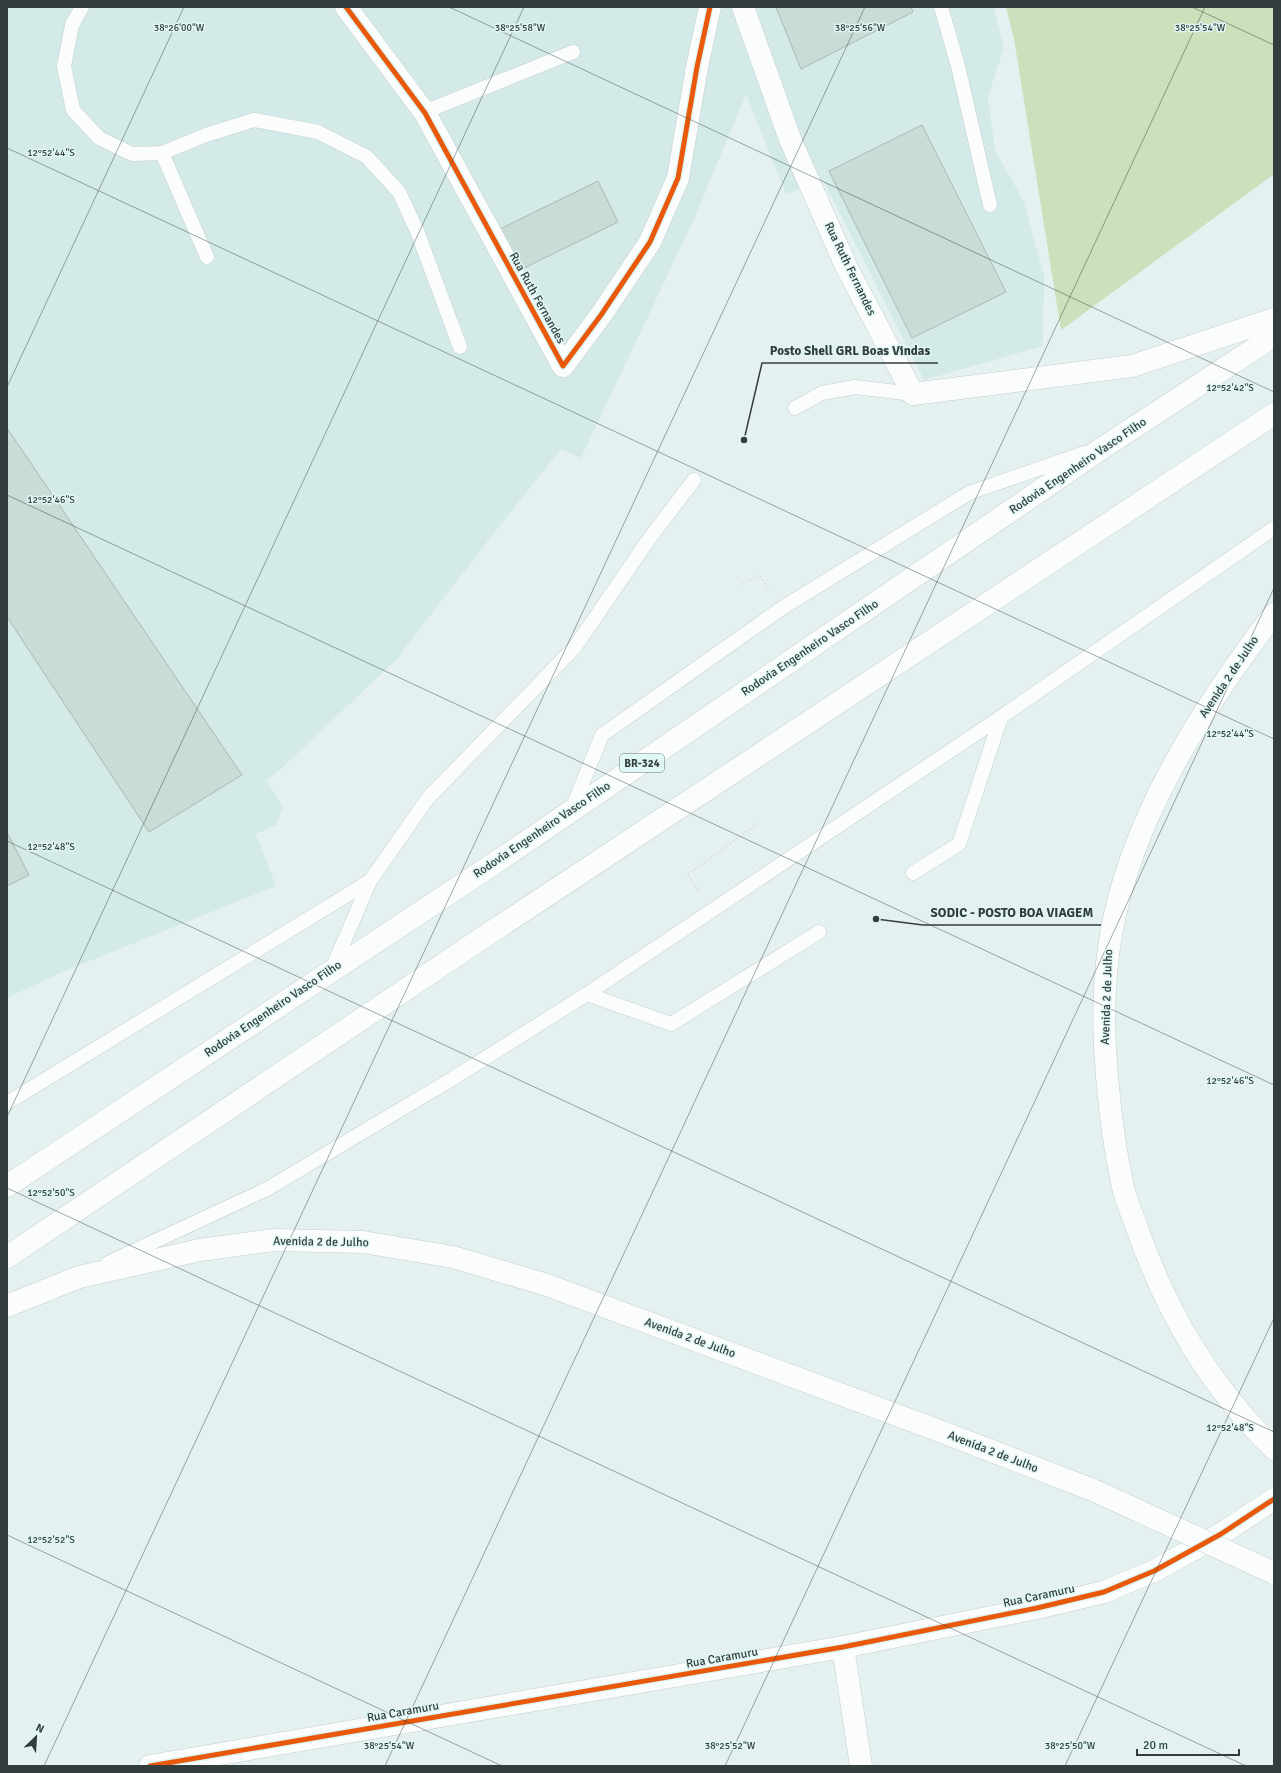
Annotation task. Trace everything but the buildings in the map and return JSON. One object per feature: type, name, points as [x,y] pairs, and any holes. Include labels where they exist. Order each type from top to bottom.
[{"type":"main road","name":"Rua Ruth Fernandes","points":[[346,7],[425,113],[563,366],[601,315],[650,242],[678,178],[697,67],[710,7]]},
{"type":"main road","name":"Rua Ruth Fernandes","points":[[743,7],[790,139],[799,160],[846,266],[913,394]]},
{"type":"main road","points":[[913,394],[1132,366],[1274,319]]},
{"type":"main road","name":"Rodovia Engenheiro Vasco Filho","points":[[7,1186],[571,811],[1107,445],[1274,336]]},
{"type":"main road","points":[[7,1257],[484,936],[1274,414]]},
{"type":"main road","name":"Avenida 2 de Julho","points":[[1274,614],[1242,656],[1190,735],[1147,819],[1123,884],[1108,948],[1104,1037],[1110,1112],[1123,1188],[1149,1262],[1183,1332],[1225,1396],[1274,1449]]},
{"type":"main road","name":"Avenida 2 de Julho","points":[[7,1306],[78,1277],[200,1250],[274,1240],[363,1242],[453,1257],[562,1290],[930,1427],[1093,1490],[1274,1573]]},
{"type":"main road","name":"Rua Caramuru","points":[[150,1766],[843,1647],[1037,1608],[1104,1592],[1154,1571],[1221,1534],[1274,1499]]},
{"type":"main road","points":[[843,1647],[861,1766]]},
{"type":"lane","points":[[82,7],[72,25],[64,66],[73,110],[99,138],[132,154],[162,153],[206,135],[254,120],[318,132],[367,157],[399,192],[417,231],[460,348]]},
{"type":"lane","points":[[941,7],[958,66],[990,205]]},
{"type":"lane","points":[[425,113],[574,52]]},
{"type":"lane","points":[[162,153],[207,257]]},
{"type":"lane","points":[[795,408],[822,393],[855,387],[913,394]]},
{"type":"lane","points":[[571,811],[602,735],[782,608],[969,493],[1107,445]]},
{"type":"lane","points":[[332,970],[370,881],[428,798],[575,647],[649,539],[694,480]]},
{"type":"lane","points":[[78,1277],[267,1189],[452,1079],[587,994],[1001,717],[1274,528]]},
{"type":"lane","points":[[913,873],[959,844],[1001,717]]},
{"type":"lane","points":[[7,1103],[370,881]]},
{"type":"lane","points":[[587,994],[671,1024],[819,932]]},
{"type":"path","points":[[712,910],[687,875],[757,824]]},
{"type":"shaded area","points":[[7,7],[994,7],[1004,47],[988,97],[995,150],[1024,202],[1044,276],[1043,346],[924,380],[823,180],[786,194],[746,94],[694,219],[581,458],[561,449],[396,660],[282,768],[267,780],[283,808],[276,825],[256,834],[276,886],[60,973],[7,998]]},
{"type":"green space","points":[[1006,7],[1274,7],[1274,174],[1061,330],[1014,39]]},
{"type":"cycle path","points":[[346,7],[425,113],[563,366],[601,315],[650,242],[678,178],[697,67],[710,7]]},
{"type":"cycle path","points":[[150,1766],[843,1647],[1037,1608],[1104,1592],[1154,1571],[1221,1534],[1274,1499]]},
{"type":"place","name":"Posto Shell GRL Boas Vindas","points":[[744,440]]},
{"type":"place","name":"SODIC - POSTO BOA VIAGEM","points":[[876,919]]}]
